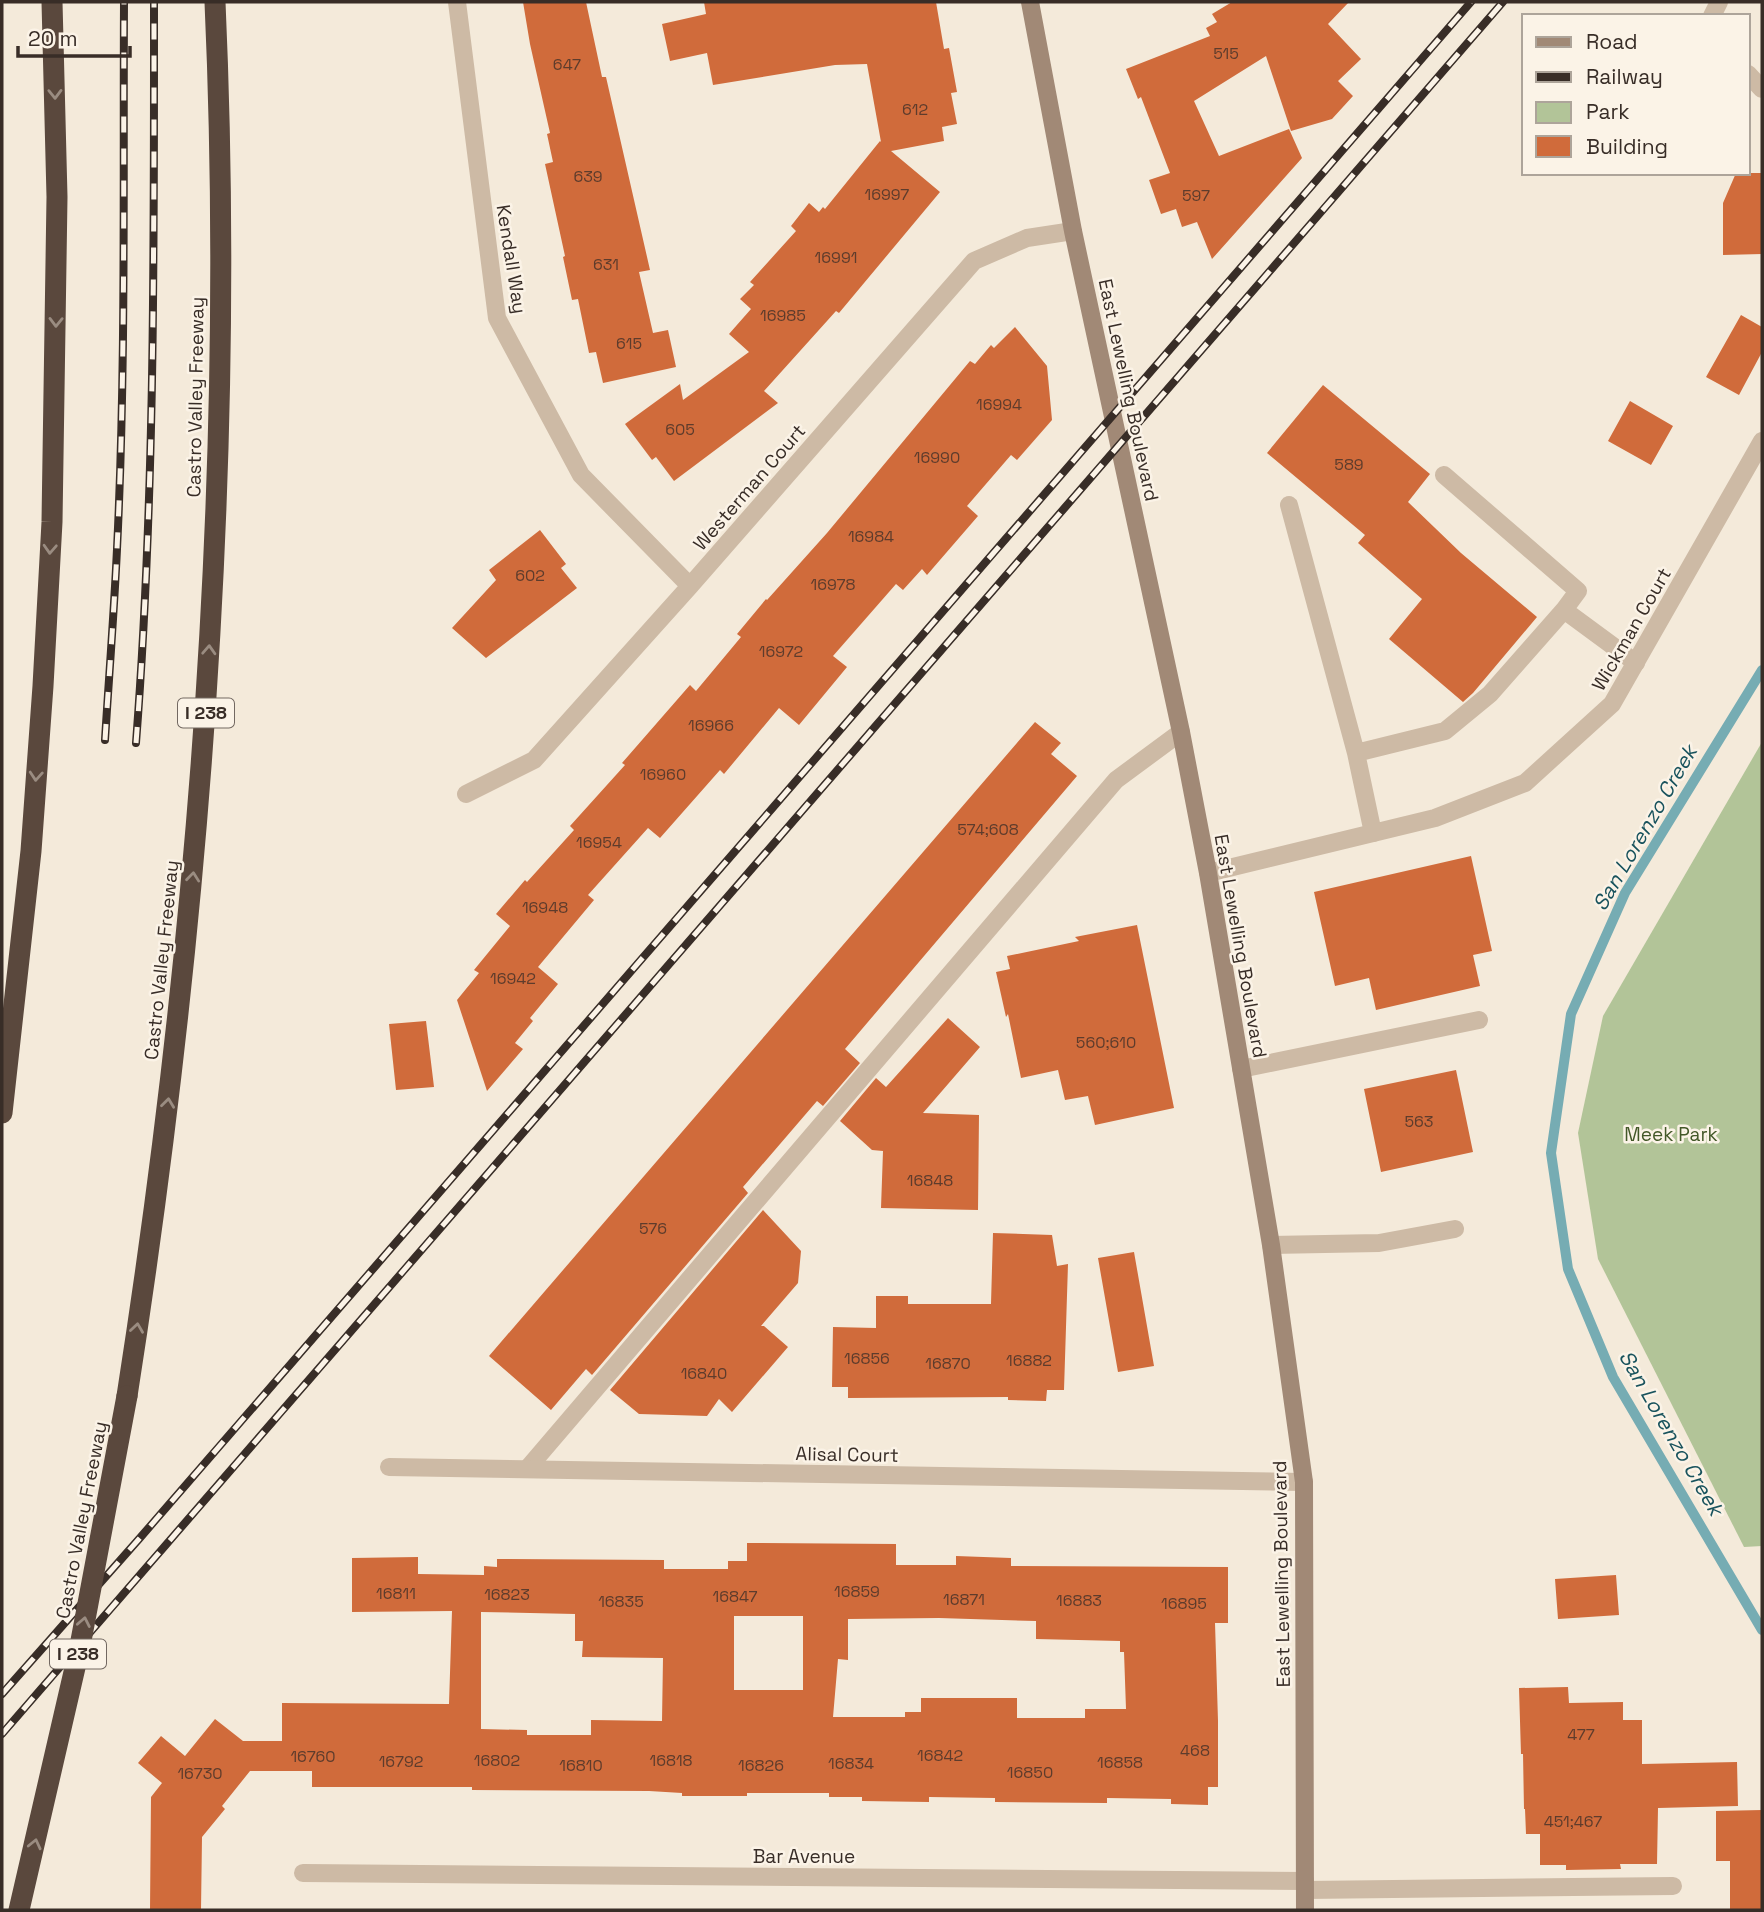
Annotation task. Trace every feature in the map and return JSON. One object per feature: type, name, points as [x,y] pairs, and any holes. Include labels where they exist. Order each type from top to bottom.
[{"type":"highway","points":[[2,1113],[31,851],[52,522],[57,197],[54,34],[50,2]]},
{"type":"highway","name":"Castro Valley Freeway","points":[[19,1910],[80,1646],[127,1396],[180,1008],[208,684],[216,518],[220,354],[217,2]]},
{"type":"main road","name":"East Lewelling Boulevard","points":[[1032,2],[1073,231],[1181,732],[1208,873],[1271,1245],[1304,1482],[1306,1910]]},
{"type":"street","name":"Kendall Way","points":[[457,2],[497,318],[581,475],[690,586]]},
{"type":"street","points":[[1750,76],[1762,89]]},
{"type":"street","name":"Westerman Court","points":[[466,794],[534,760],[974,261],[1027,238],[1073,231]]},
{"type":"street","name":"Wickman Court","points":[[1208,873],[1435,818],[1525,783],[1612,704],[1762,441]]},
{"type":"street","points":[[1356,753],[1445,730],[1490,694],[1578,591],[1444,475]]},
{"type":"street","points":[[1289,505],[1356,753],[1373,833]]},
{"type":"street","points":[[1564,610],[1636,663]]},
{"type":"street","points":[[527,1469],[1116,780],[1181,732]]},
{"type":"street","points":[[1241,1069],[1479,1020]]},
{"type":"street","points":[[1271,1245],[1379,1243],[1455,1229]]},
{"type":"street","name":"Alisal Court","points":[[389,1468],[1304,1482]]},
{"type":"street","name":"Bar Avenue","points":[[303,1874],[1306,1886],[1673,1886]]},
{"type":"green space","name":"Meek Park","points":[[1762,742],[1762,1546],[1744,1547],[1598,1259],[1578,1133],[1603,1016]]},
{"type":"building","points":[[523,2],[586,2],[650,270],[639,272],[653,333],[668,330],[676,367],[603,383],[596,352],[589,353],[578,299],[572,300],[545,164],[553,162],[547,134],[550,133]]},
{"type":"building","points":[[704,2],[936,2],[944,49],[949,48],[957,92],[951,93],[957,124],[942,127],[944,141],[891,151],[940,192],[839,313],[836,311],[764,391],[778,403],[674,481],[656,457],[652,460],[625,424],[680,384],[683,400],[749,352],[729,334],[751,309],[740,299],[754,285],[750,282],[796,231],[791,226],[809,203],[819,212],[823,207],[825,209],[881,142],[867,64],[835,65],[713,85],[707,53],[670,61],[662,24],[706,14]]},
{"type":"building","points":[[1232,2],[1349,2],[1328,24],[1361,59],[1338,81],[1353,96],[1332,119],[1291,131],[1266,56],[1194,101],[1219,156],[1289,129],[1302,158],[1212,259],[1197,222],[1182,227],[1176,209],[1161,214],[1149,180],[1170,173],[1141,97],[1138,99],[1126,69],[1210,36],[1206,28],[1217,22],[1212,14]]},
{"type":"building","points":[[1762,173],[1762,254],[1723,255],[1723,203],[1735,175]]},
{"type":"building","points":[[1741,315],[1762,327],[1762,352],[1739,395],[1706,377]]},
{"type":"building","points":[[1015,327],[1047,366],[1052,420],[1017,460],[1011,455],[967,506],[978,516],[927,575],[922,569],[903,590],[896,584],[833,656],[847,667],[799,725],[779,708],[724,774],[720,770],[660,838],[648,828],[588,895],[594,900],[538,967],[558,984],[530,1018],[533,1021],[515,1043],[523,1049],[487,1091],[457,1000],[479,973],[474,970],[510,926],[496,914],[574,830],[570,826],[625,765],[622,763],[690,685],[696,691],[741,637],[737,634],[766,599],[827,533],[970,361],[975,364],[991,345],[994,348]]},
{"type":"building","points":[[1323,385],[1430,474],[1408,502],[1461,553],[1537,617],[1463,702],[1389,639],[1422,599],[1358,543],[1365,535],[1267,453]]},
{"type":"building","points":[[1630,401],[1673,426],[1651,465],[1608,441]]},
{"type":"building","points":[[540,530],[566,564],[561,568],[577,588],[486,658],[452,628],[496,580],[489,570]]},
{"type":"building","points":[[1035,722],[1061,743],[1051,754],[1077,776],[845,1049],[860,1063],[823,1106],[817,1101],[743,1187],[748,1193],[592,1375],[586,1369],[551,1410],[489,1356]]},
{"type":"building","points":[[1471,856],[1492,951],[1473,955],[1480,986],[1376,1010],[1369,978],[1335,986],[1314,892]]},
{"type":"building","points":[[1137,925],[1174,1108],[1095,1125],[1088,1096],[1065,1100],[1058,1070],[1021,1078],[996,972],[1010,969],[1007,956],[1079,941],[1075,937]]},
{"type":"building","points":[[948,1018],[980,1047],[923,1113],[979,1115],[978,1210],[881,1208],[883,1151],[872,1150],[840,1121],[876,1078],[886,1087]]},
{"type":"building","points":[[426,1021],[434,1087],[396,1090],[389,1024]]},
{"type":"building","points":[[1456,1070],[1473,1152],[1381,1172],[1364,1089]]},
{"type":"building","points":[[763,1210],[801,1251],[798,1283],[761,1326],[788,1347],[732,1412],[719,1399],[707,1416],[639,1414],[610,1390]]},
{"type":"building","points":[[993,1233],[1052,1235],[1057,1266],[1068,1264],[1064,1390],[1047,1390],[1046,1401],[1008,1400],[1008,1397],[848,1398],[848,1387],[832,1387],[833,1327],[876,1328],[876,1296],[908,1296],[908,1304],[991,1304]]},
{"type":"building","points":[[1134,1252],[1154,1366],[1118,1372],[1098,1258]]},
{"type":"building","points":[[747,1543],[896,1544],[896,1565],[956,1565],[956,1556],[1011,1558],[1011,1566],[1228,1567],[1228,1623],[1215,1623],[1218,1787],[1208,1787],[1208,1805],[1171,1804],[1171,1799],[1107,1798],[1107,1803],[995,1802],[995,1798],[929,1797],[929,1802],[862,1801],[862,1797],[829,1797],[829,1793],[682,1796],[682,1793],[649,1791],[312,1787],[312,1771],[250,1771],[222,1806],[225,1809],[202,1837],[201,1910],[150,1910],[151,1797],[162,1783],[138,1763],[161,1736],[185,1756],[215,1719],[243,1741],[282,1741],[282,1703],[449,1704],[452,1611],[352,1612],[352,1558],[418,1557],[418,1574],[484,1575],[484,1566],[497,1567],[497,1559],[664,1560],[664,1569],[728,1569],[728,1561],[747,1561]],"holes":[[[481,1612],[575,1614],[575,1641],[583,1641],[582,1657],[663,1658],[662,1721],[591,1720],[591,1735],[527,1735],[527,1730],[481,1729]],[[734,1616],[803,1616],[803,1690],[734,1690]],[[848,1619],[1036,1621],[1036,1639],[1120,1641],[1120,1652],[1124,1652],[1126,1709],[1085,1709],[1085,1718],[1017,1718],[1017,1698],[921,1698],[921,1712],[905,1712],[905,1717],[833,1717],[838,1659],[848,1660]]]},
{"type":"building","points":[[1616,1575],[1619,1615],[1558,1619],[1555,1579]]},
{"type":"building","points":[[1568,1687],[1569,1703],[1623,1702],[1623,1720],[1642,1720],[1642,1764],[1737,1762],[1738,1806],[1658,1808],[1657,1864],[1620,1864],[1621,1869],[1566,1870],[1566,1865],[1540,1865],[1540,1834],[1526,1834],[1519,1688]]},
{"type":"building","points":[[1762,1810],[1762,1910],[1730,1910],[1730,1861],[1716,1861],[1716,1811]]},
{"type":"waterway","name":"San Lorenzo Creek","points":[[1762,670],[1625,893],[1571,1014],[1551,1153],[1568,1269],[1613,1377],[1762,1630]]},
{"type":"railway","points":[[105,740],[116,573],[122,412],[124,2]]},
{"type":"railway","points":[[136,743],[150,465],[154,2]]},
{"type":"railway","points":[[2,1694],[1471,2]]},
{"type":"railway","points":[[2,1734],[1503,2]]}]
